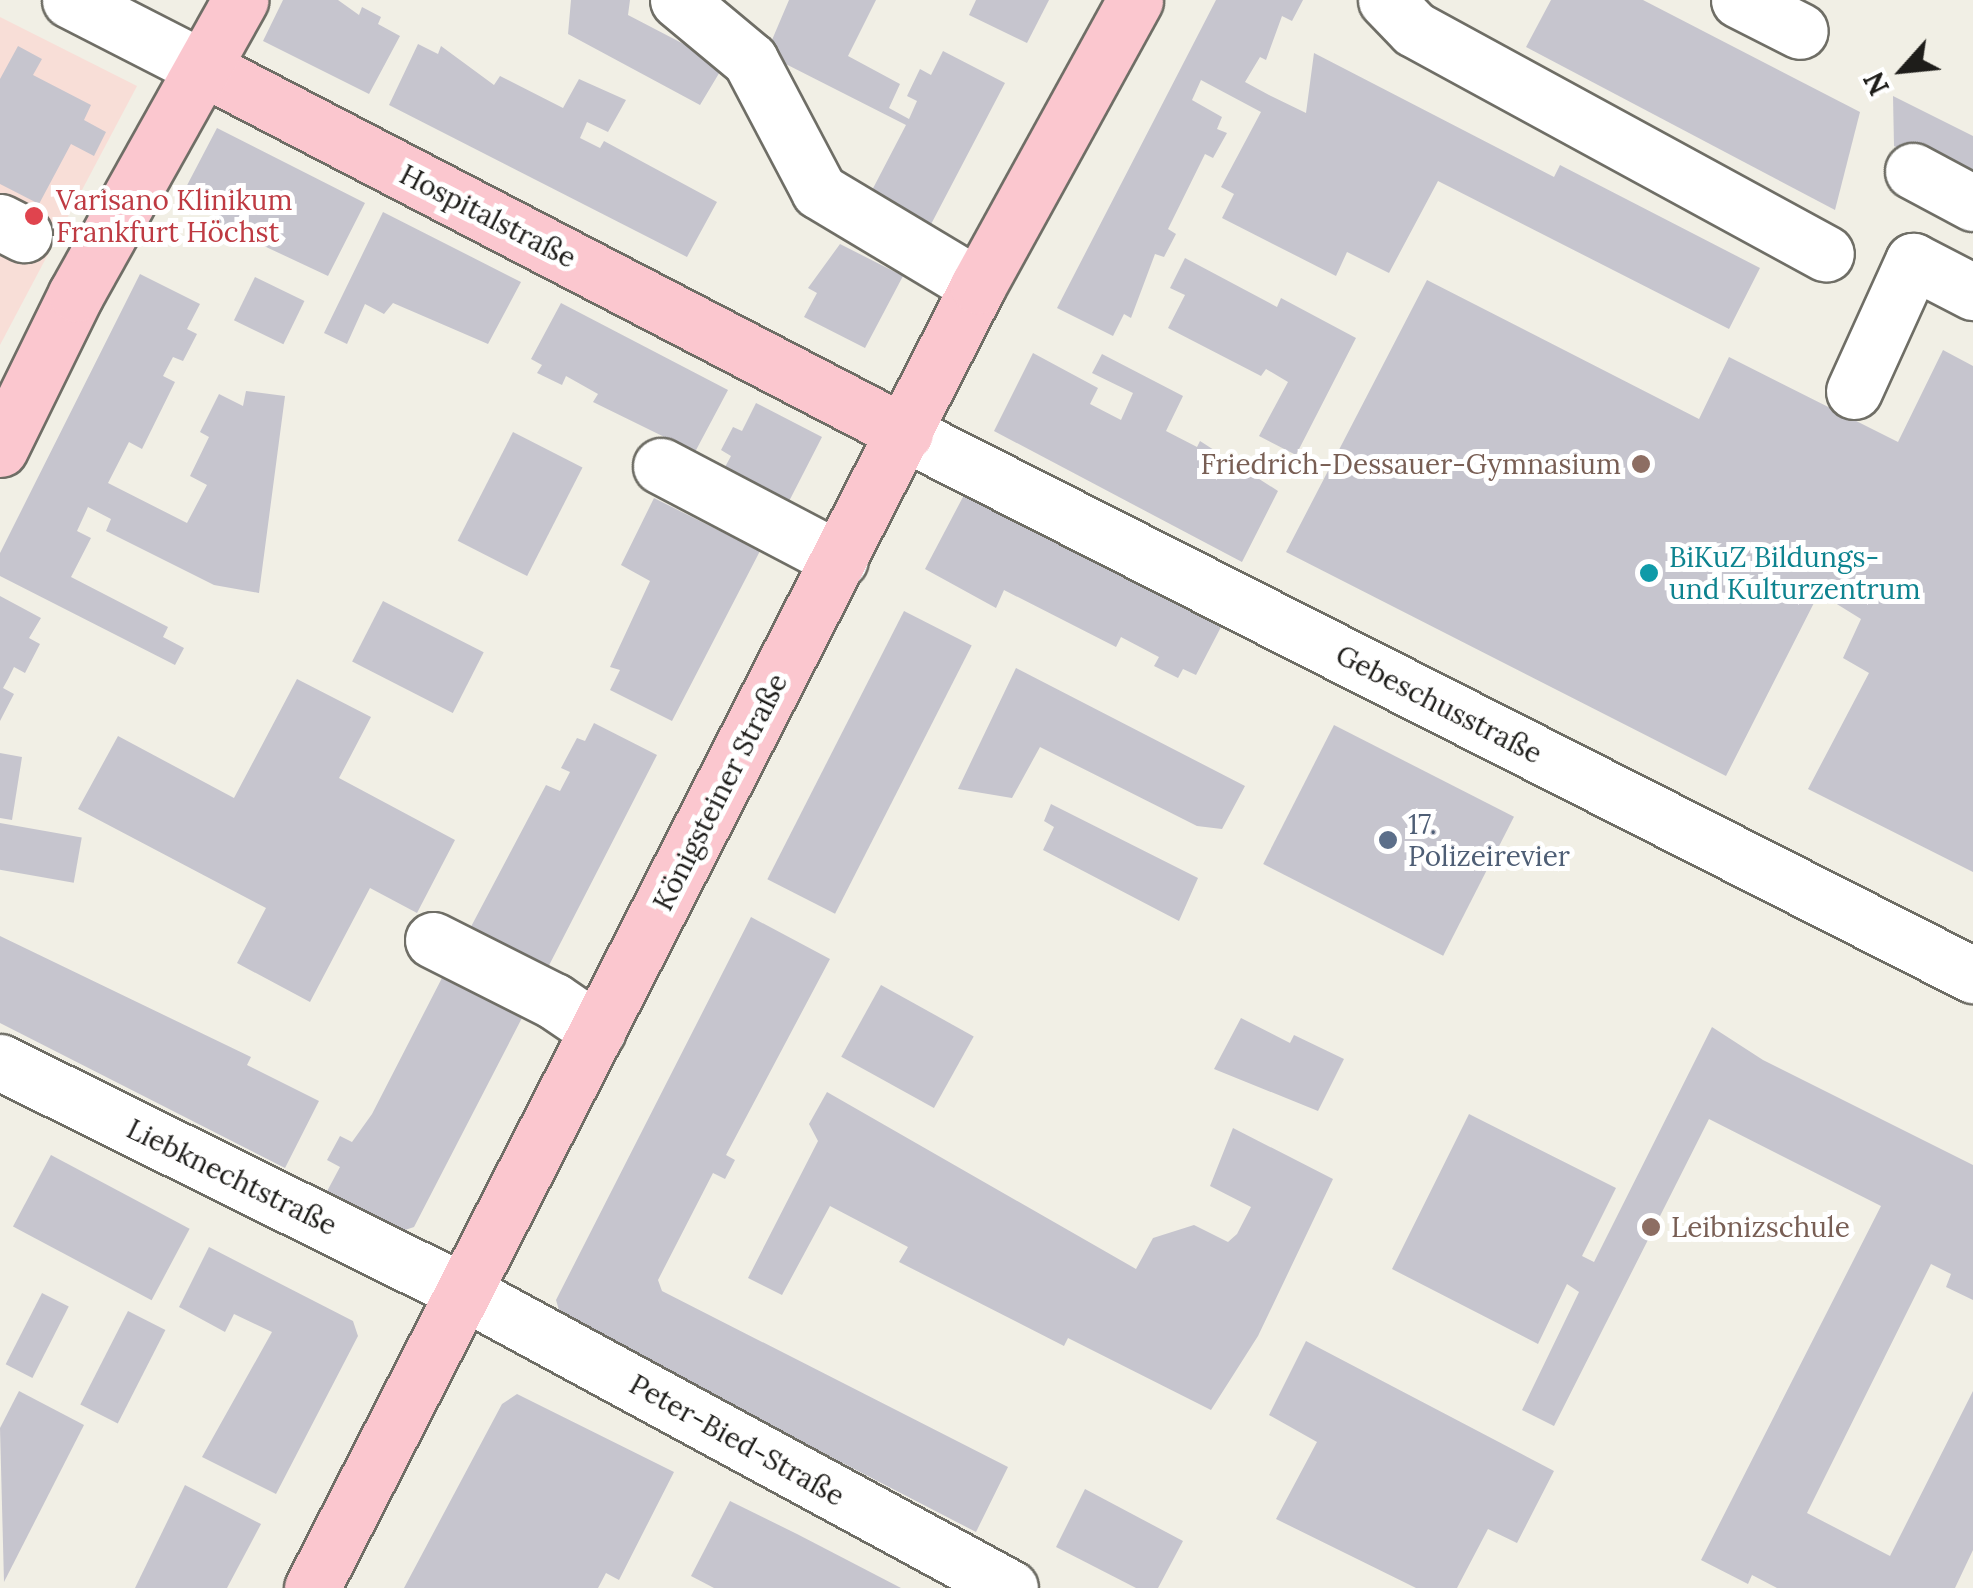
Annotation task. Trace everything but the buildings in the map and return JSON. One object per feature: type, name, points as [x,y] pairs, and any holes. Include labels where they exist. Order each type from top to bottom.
[{"type":"main road","points":[[0,449],[76,294],[205,69],[240,0]]},
{"type":"main road","name":"Königsteiner Straße","points":[[312,1588],[978,286],[1135,0]]},
{"type":"main road","name":"Hospitalstraße","points":[[205,69],[905,433]]},
{"type":"street","name":"Hospitalstraße","points":[[70,0],[205,69]]},
{"type":"street","points":[[678,0],[750,60],[820,191],[978,286]]},
{"type":"street","points":[[1386,0],[1414,28],[1826,254]]},
{"type":"street","points":[[1739,0],[1800,31]]},
{"type":"street","points":[[1913,171],[1973,203]]},
{"type":"street","points":[[1854,391],[1913,261],[1973,292]]},
{"type":"street","name":"Gebeschusstraße","points":[[905,433],[1973,976]]},
{"type":"street","points":[[661,466],[840,560]]},
{"type":"street","points":[[433,940],[554,1001],[598,1031]]},
{"type":"street","name":"Liebknechtstraße","points":[[0,1062],[464,1292]]},
{"type":"street","name":"Peter-Bied-Straße","points":[[464,1292],[1002,1586]]},
{"type":"shaded area","name":"Varisano Klinikum Frankfurt Höchst","points":[[0,17],[137,86],[0,345]]},
{"type":"place","name":"Varisano Klinikum Frankfurt Höchst","points":[[34,216]]},
{"type":"place","name":"Friedrich-Dessauer-Gymnasium","points":[[1641,464]]},
{"type":"place","name":"BiKuZ Bildungs- und Kulturzentrum","points":[[1649,573]]},
{"type":"place","name":"17. Polizeirevier","points":[[1388,840]]},
{"type":"place","name":"Leibnizschule","points":[[1651,1227]]}]
